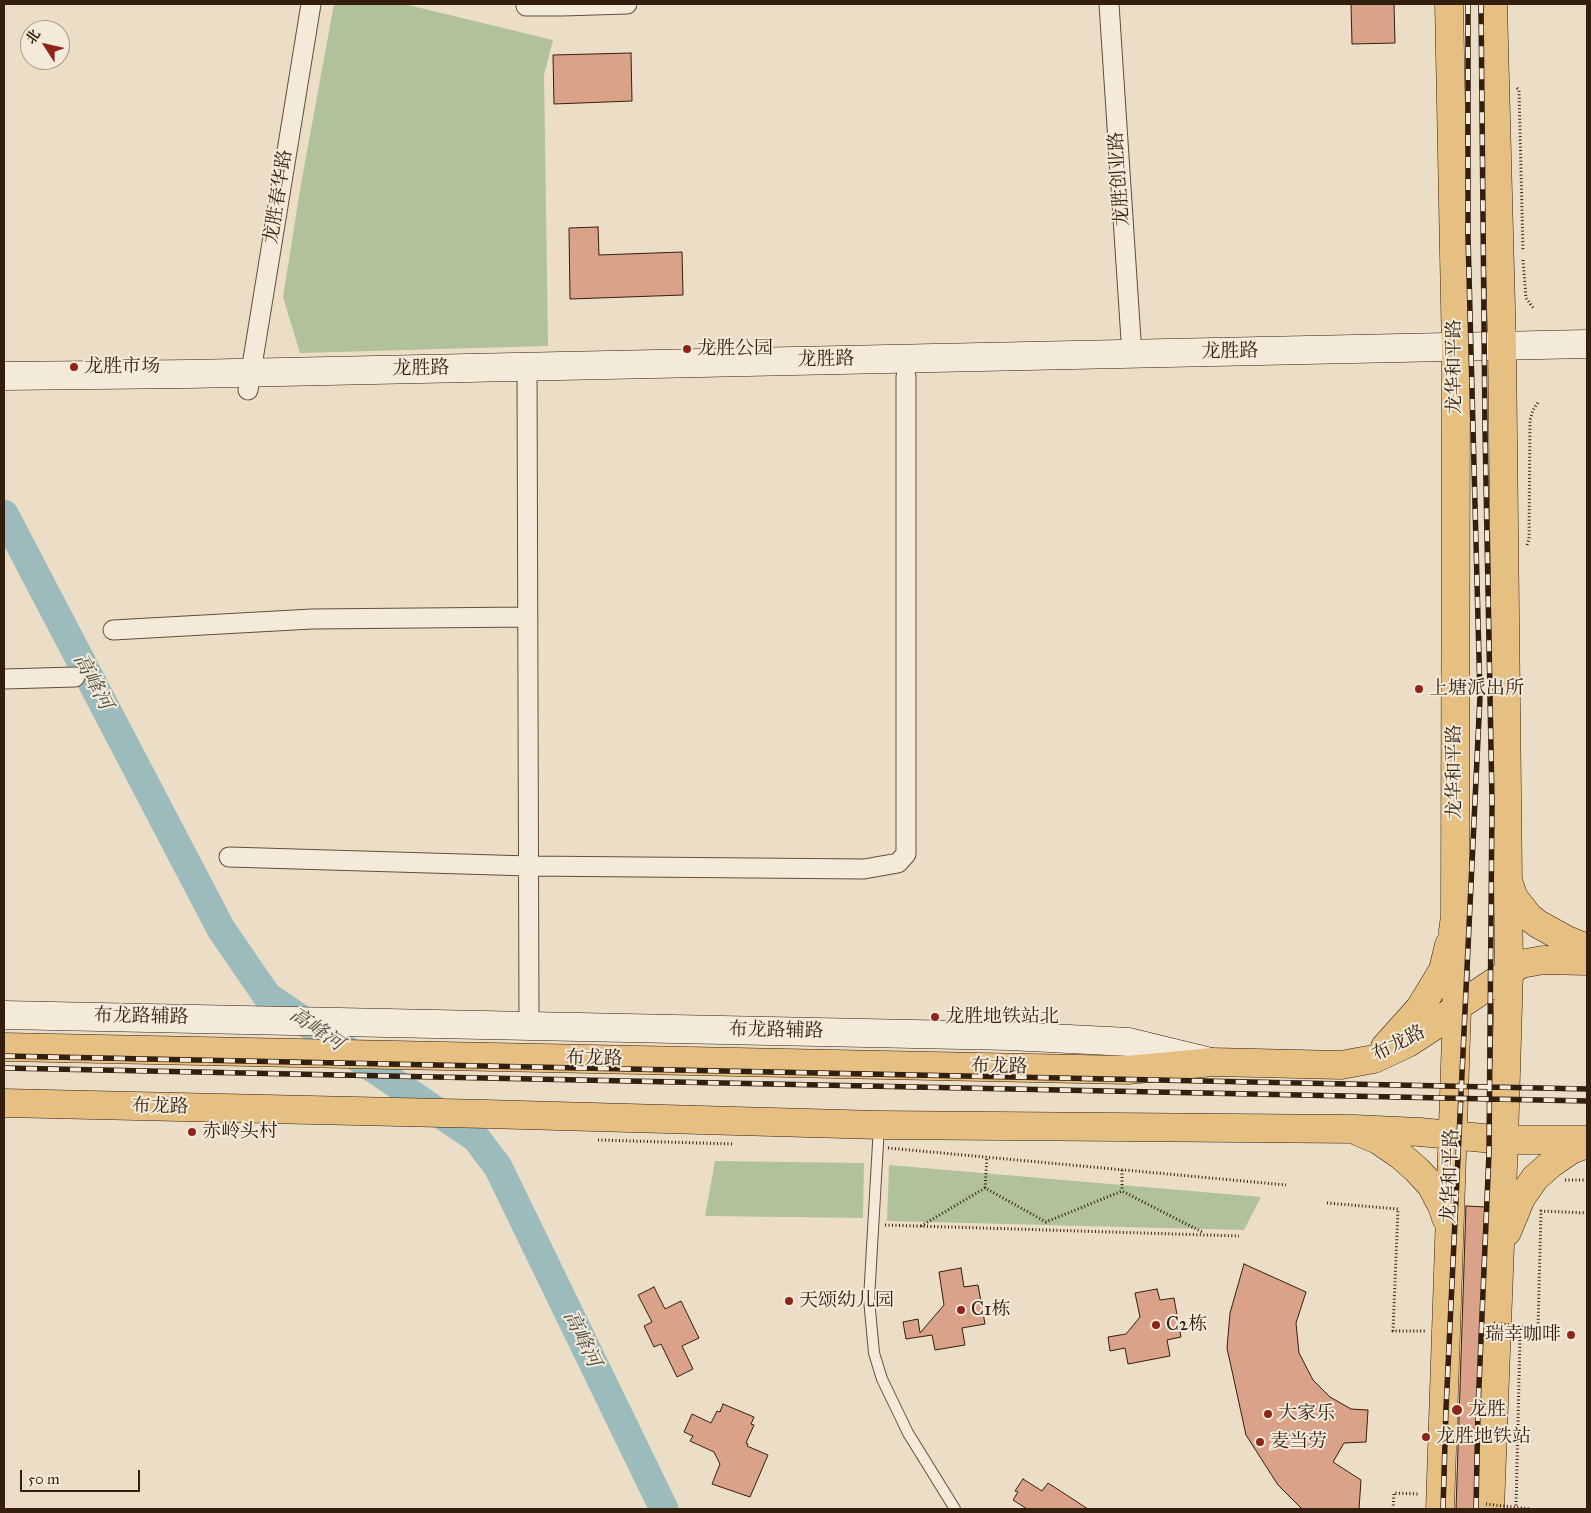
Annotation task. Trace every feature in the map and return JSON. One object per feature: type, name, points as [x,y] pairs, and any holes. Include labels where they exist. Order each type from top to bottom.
[{"type":"main road","name":"龙华和平路","points":[[1434,1502],[1449,1229],[1457,1007],[1453,932],[1455,916],[1456,355],[1449,4]]},
{"type":"main road","points":[[1488,1507],[1500,1252],[1509,971],[1503,355],[1494,4]]},
{"type":"main road","name":"龙胜路","points":[[1503,355],[1587,344]]},
{"type":"main road","name":"龙胜路","points":[[527,375],[1131,347],[1503,355],[1587,362]]},
{"type":"main road","name":"龙胜路","points":[[4,394],[249,381],[527,375],[906,376],[1456,355]]},
{"type":"main road","name":"龙胜路","points":[[4,376],[249,381]]},
{"type":"main road","points":[[1508,883],[1514,898],[1529,917],[1567,940],[1587,948]]},
{"type":"main road","points":[[1374,1059],[1420,1008],[1442,970],[1453,932]]},
{"type":"main road","name":"布龙路","points":[[4,1047],[1128,1070],[1213,1062],[1341,1065],[1374,1059],[1408,1043],[1521,964],[1543,960],[1587,961]]},
{"type":"main road","name":"布龙路辅路","points":[[4,1015],[1010,1036],[1129,1042],[1213,1062]]},
{"type":"main road","name":"布龙路","points":[[4,1103],[486,1114],[883,1137]]},
{"type":"main road","points":[[883,1137],[1354,1129],[1504,1140],[1587,1140]]},
{"type":"main road","points":[[1354,1129],[1378,1140],[1400,1155],[1417,1170],[1431,1186],[1442,1206],[1449,1229]]},
{"type":"main road","points":[[1500,1252],[1509,1223],[1521,1198],[1534,1178],[1571,1150],[1587,1144]]},
{"type":"street","name":"龙胜春华路","points":[[249,381],[311,4]]},
{"type":"street","points":[[526,4],[526,6],[627,4]]},
{"type":"street","name":"龙胜创业路","points":[[1108,4],[1131,347]]},
{"type":"street","points":[[527,375],[529,1025]]},
{"type":"street","points":[[229,857],[529,866],[864,869],[898,863],[906,854],[906,376]]},
{"type":"street","points":[[113,630],[312,619],[528,617]]},
{"type":"street","points":[[4,679],[75,677]]},
{"type":"lane","points":[[883,1137],[869,1299],[874,1353],[882,1379],[908,1432],[955,1509]]},
{"type":"path","points":[[1529,539],[1530,420],[1533,410],[1539,401]]},
{"type":"path","points":[[883,1137],[987,1157],[1286,1185]]},
{"type":"path","points":[[985,1188],[987,1157]]},
{"type":"path","points":[[1122,1170],[1122,1191]]},
{"type":"path","points":[[985,1188],[1046,1222]]},
{"type":"path","points":[[921,1226],[985,1188]]},
{"type":"path","points":[[1046,1222],[1122,1191],[1207,1235]]},
{"type":"path","points":[[1327,1202],[1398,1209],[1393,1331],[1427,1331]]},
{"type":"path","points":[[1494,1323],[1538,1328],[1541,1211],[1587,1213]]},
{"type":"path","points":[[1046,1222],[1047,1230]]},
{"type":"path","points":[[886,1225],[1239,1236]]},
{"type":"path","points":[[1516,1509],[1520,1322]]},
{"type":"path","points":[[1393,1509],[1394,1493],[1434,1502]]},
{"type":"path","points":[[1488,1507],[1531,1509]]},
{"type":"green space","points":[[334,4],[404,4],[553,40],[544,75],[548,346],[300,353],[283,297],[301,184]]},
{"type":"green space","points":[[715,1161],[864,1163],[863,1218],[705,1216]]},
{"type":"green space","points":[[889,1165],[1261,1197],[1244,1230],[887,1221]]},
{"type":"building","points":[[1351,4],[1394,4],[1395,43],[1352,44]]},
{"type":"building","points":[[631,53],[632,101],[554,104],[553,55]]},
{"type":"building","points":[[598,227],[599,255],[682,252],[683,295],[570,299],[569,228]]},
{"type":"building","points":[[1466,1206],[1486,1207],[1475,1509],[1456,1509]]},
{"type":"building","points":[[1244,1264],[1306,1292],[1296,1323],[1299,1353],[1313,1380],[1330,1397],[1351,1409],[1368,1410],[1366,1442],[1344,1443],[1333,1462],[1361,1480],[1359,1509],[1302,1509],[1278,1485],[1246,1435],[1227,1348],[1230,1313]]},
{"type":"building","name":"C1栋","points":[[961,1268],[964,1287],[978,1285],[985,1324],[962,1328],[965,1345],[935,1350],[932,1335],[906,1339],[903,1322],[918,1319],[920,1333],[944,1305],[939,1272]]},
{"type":"building","points":[[654,1287],[665,1309],[681,1301],[699,1338],[682,1346],[693,1369],[677,1377],[661,1344],[654,1347],[644,1326],[652,1322],[638,1295]]},
{"type":"building","name":"C2栋","points":[[1157,1289],[1160,1300],[1174,1298],[1181,1337],[1167,1340],[1170,1356],[1128,1364],[1125,1348],[1110,1351],[1108,1337],[1126,1334],[1140,1317],[1135,1293]]},
{"type":"building","points":[[723,1404],[754,1417],[751,1424],[754,1425],[746,1443],[748,1444],[747,1446],[768,1455],[750,1497],[712,1484],[720,1464],[714,1452],[690,1441],[693,1436],[684,1432],[692,1414],[711,1423],[717,1411],[720,1412]]},
{"type":"building","points":[[1023,1479],[1042,1491],[1048,1483],[1088,1509],[1027,1509],[1013,1500],[1018,1492],[1015,1491]]},
{"type":"waterway","name":"高峰河","points":[[4,514],[221,929],[267,996],[476,1138],[498,1167],[664,1509]]},
{"type":"railway","points":[[1443,1509],[1446,1409],[1480,696],[1468,236],[1468,4]]},
{"type":"railway","points":[[1476,1509],[1478,1409],[1489,1153],[1492,802],[1485,429],[1481,4]]},
{"type":"railway","points":[[4,1056],[1587,1089]]},
{"type":"railway","points":[[4,1068],[1587,1101]]},
{"type":"place","name":"龙胜公园","points":[[687,349]]},
{"type":"place","name":"龙胜市场","points":[[74,367]]},
{"type":"place","name":"上塘派出所","points":[[1419,689]]},
{"type":"place","name":"龙胜地铁站北","points":[[935,1017]]},
{"type":"place","name":"赤岭头村","points":[[192,1132]]},
{"type":"place","name":"天颂幼儿园","points":[[789,1301]]},
{"type":"place","name":"C1栋","points":[[961,1310]]},
{"type":"place","name":"C2栋","points":[[1156,1325]]},
{"type":"place","name":"瑞幸咖啡","points":[[1571,1335]]},
{"type":"place","name":"龙胜","points":[[1457,1410]]},
{"type":"place","name":"大家乐","points":[[1268,1414]]},
{"type":"place","name":"龙胜地铁站","points":[[1426,1437]]},
{"type":"place","name":"麦当劳","points":[[1260,1442]]}]
